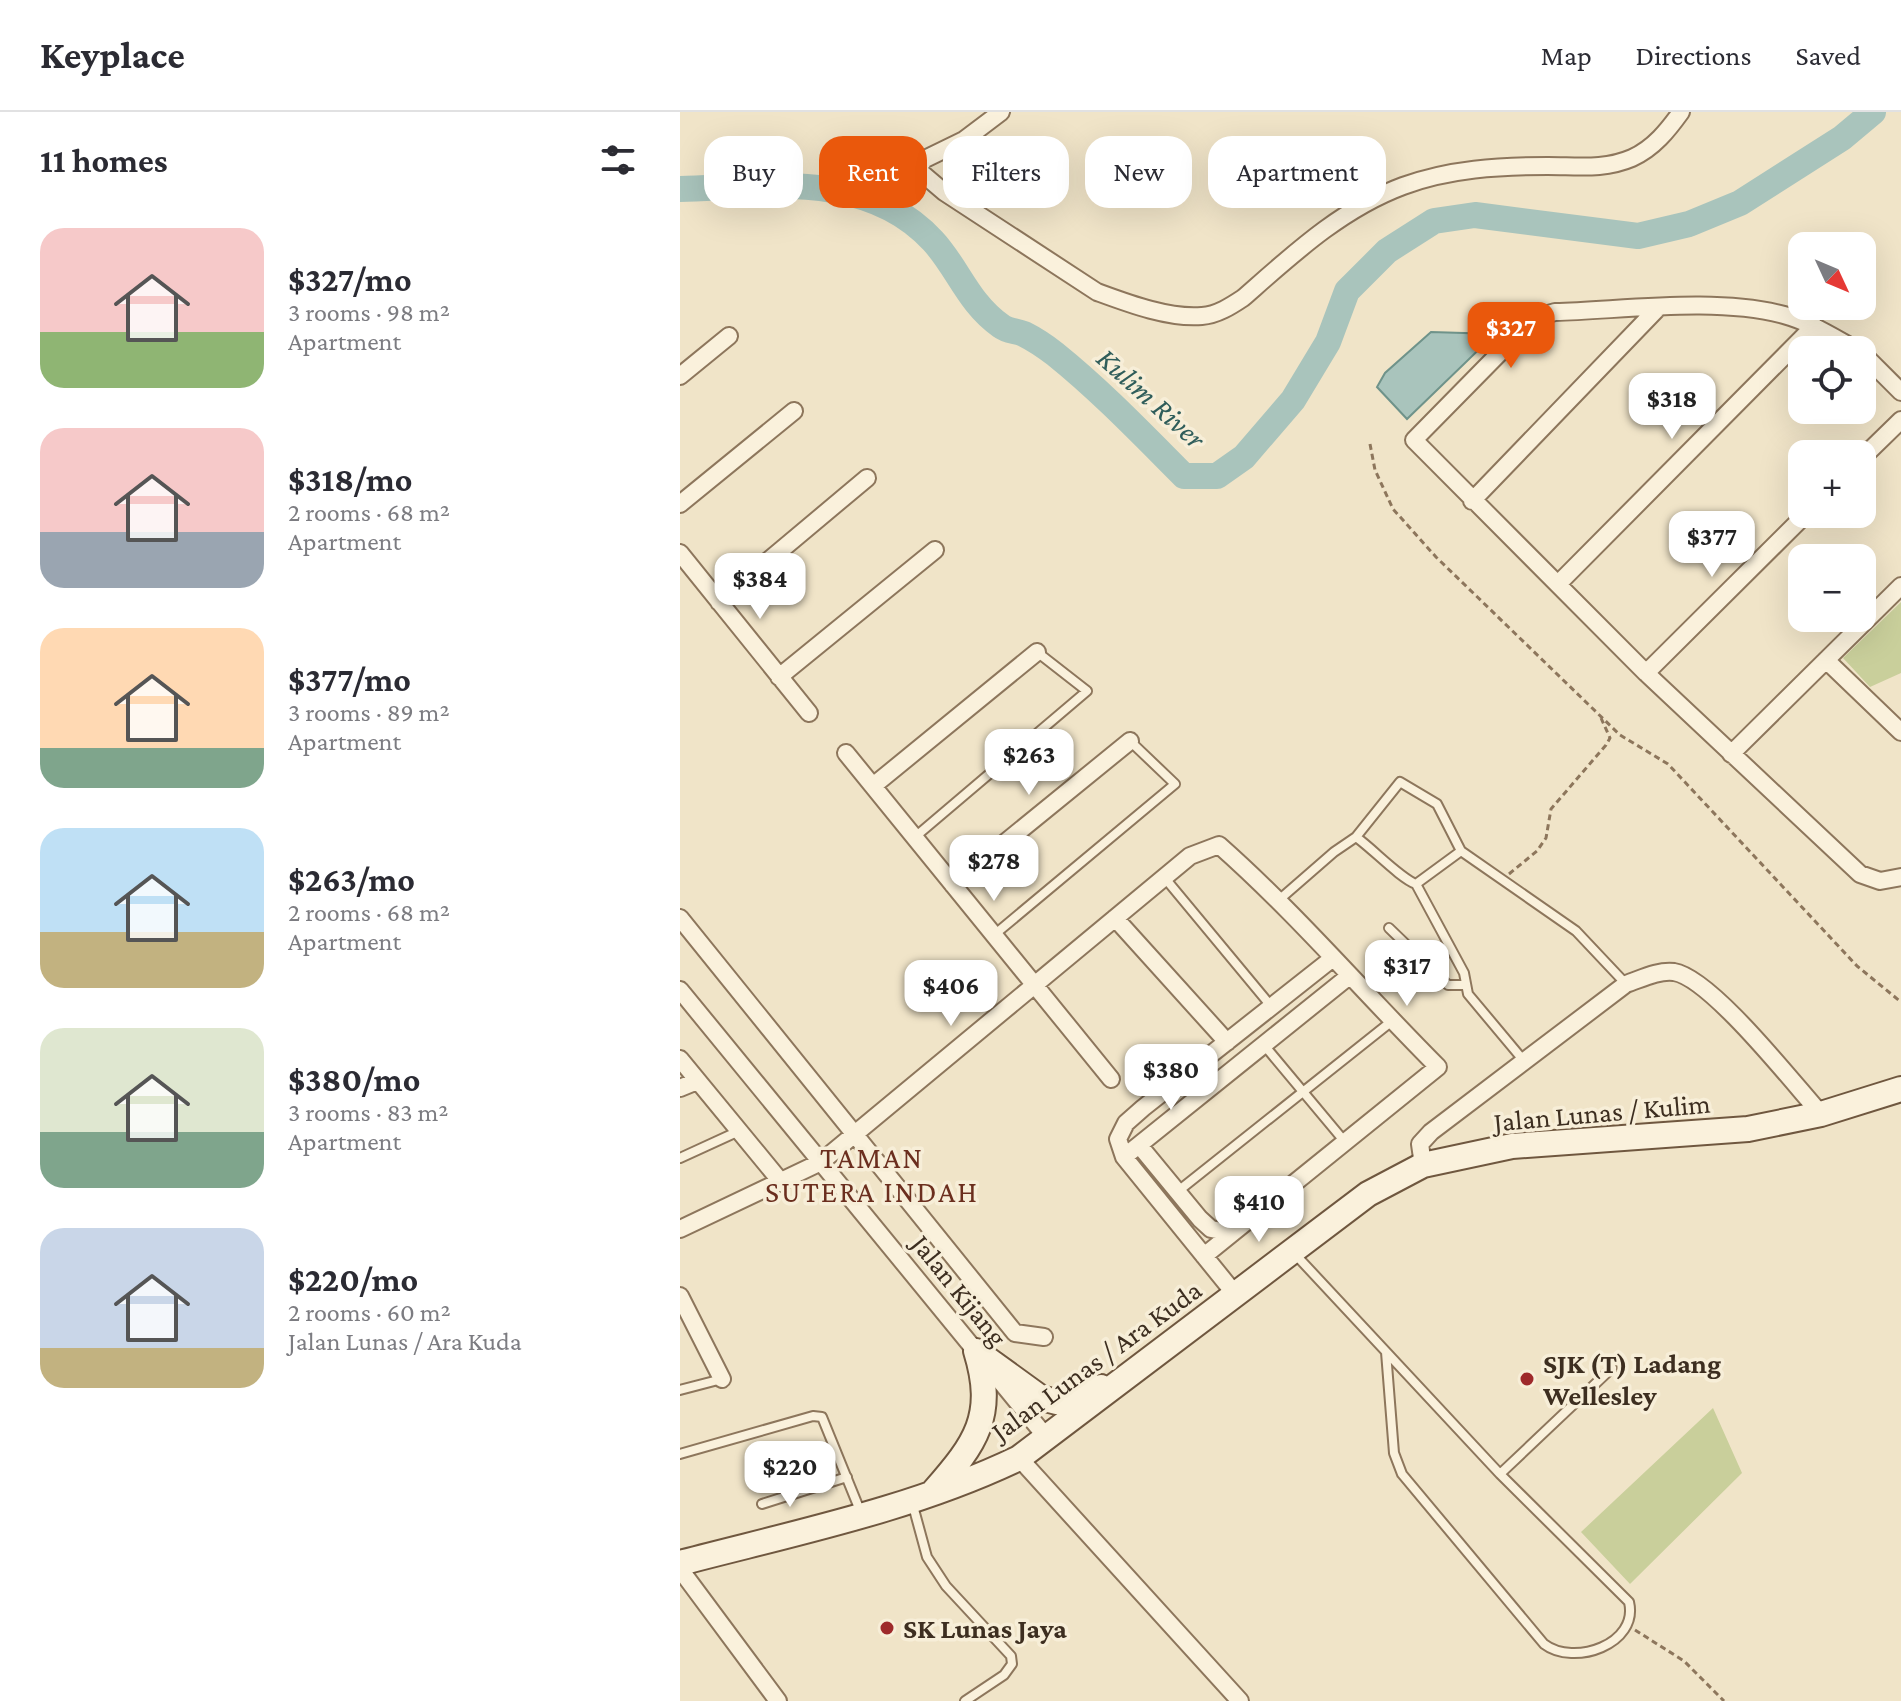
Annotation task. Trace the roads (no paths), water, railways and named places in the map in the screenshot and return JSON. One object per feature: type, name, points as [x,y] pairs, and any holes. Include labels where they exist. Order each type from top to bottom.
[{"type":"main road","name":"Jalan Lunas / Kulim","points":[[1423,1165],[1512,1146],[1748,1129],[1787,1123],[1900,1091]]},
{"type":"main road","name":"Jalan Lunas / Ara Kuda","points":[[680,1566],[976,1479],[1019,1458],[1368,1194],[1423,1165]]},
{"type":"main road","points":[[976,1351],[1041,1398],[1057,1402],[1129,1375]]},
{"type":"main road","points":[[922,1496],[956,1466],[982,1419],[986,1392],[976,1351]]},
{"type":"street","points":[[1001,112],[964,140],[925,159],[917,169],[955,200],[1097,292],[1134,304],[1202,316],[1225,309],[1243,298],[1330,226],[1367,202],[1403,186],[1442,174],[1491,167],[1608,166],[1634,157],[1655,144],[1681,112]]},
{"type":"street","points":[[1472,501],[1658,308]]},
{"type":"street","points":[[1832,336],[1783,315],[1728,308],[1555,312],[1534,318],[1414,440],[1646,673],[1860,874],[1880,881],[1901,877]]},
{"type":"street","points":[[1558,584],[1814,326]]},
{"type":"street","points":[[680,376],[729,336]]},
{"type":"street","points":[[1876,367],[1901,392]]},
{"type":"street","points":[[680,504],[794,411]]},
{"type":"street","points":[[1876,444],[1901,420]]},
{"type":"street","points":[[719,602],[867,478]]},
{"type":"street","points":[[1646,673],[1792,528]]},
{"type":"street","points":[[779,677],[935,550]]},
{"type":"street","points":[[680,553],[809,713]]},
{"type":"street","points":[[1731,754],[1901,586]]},
{"type":"street","points":[[873,786],[1037,652]]},
{"type":"street","points":[[1826,660],[1901,732]]},
{"type":"street","points":[[953,885],[1130,741]]},
{"type":"street","points":[[846,753],[1111,1079]]},
{"type":"street","points":[[680,1229],[821,1162],[1190,856],[1219,845],[1280,899],[1348,977],[1438,1067],[1204,1256]]},
{"type":"street","points":[[680,918],[1015,1333],[1044,1337]]},
{"type":"street","points":[[1115,918],[1227,1042]]},
{"type":"street","points":[[1235,1294],[1124,1157],[1118,1139],[1126,1123],[1333,958]]},
{"type":"street","points":[[1423,1165],[1420,1144],[1431,1132],[1626,984],[1660,973],[1675,972],[1694,980],[1719,1001],[1821,1114]]},
{"type":"street","points":[[1124,1157],[1348,977]]},
{"type":"street","name":"Jalan Kijang","points":[[680,990],[1047,1438]]},
{"type":"street","points":[[680,1059],[782,1183]]},
{"type":"street","points":[[680,1088],[697,1081]]},
{"type":"street","points":[[1139,1145],[1211,1229],[1232,1233]]},
{"type":"street","points":[[680,1296],[722,1379]]},
{"type":"street","points":[[1019,1458],[1240,1701]]},
{"type":"street","points":[[680,1566],[778,1701]]},
{"type":"lane","points":[[915,837],[1087,691],[1037,652]]},
{"type":"lane","points":[[994,935],[1175,784],[1130,741]]},
{"type":"lane","points":[[1280,899],[1356,837],[1400,782],[1437,804],[1461,851],[1576,931],[1626,984]]},
{"type":"lane","points":[[1356,837],[1407,881],[1416,884],[1464,973],[1468,994],[1524,1061]]},
{"type":"lane","points":[[1416,884],[1461,851]]},
{"type":"lane","points":[[1164,877],[1272,1007]]},
{"type":"lane","points":[[1389,928],[1448,985],[1466,985]]},
{"type":"lane","points":[[1177,1192],[1392,1021]]},
{"type":"lane","points":[[1264,1045],[1345,1142]]},
{"type":"lane","points":[[680,1158],[739,1131]]},
{"type":"lane","points":[[1291,1250],[1500,1474],[1629,1602],[1632,1614],[1628,1625],[1604,1648],[1581,1654],[1556,1653],[1544,1644],[1402,1474],[1394,1453],[1386,1352]]},
{"type":"lane","points":[[1500,1474],[1612,1368]]},
{"type":"lane","points":[[680,1390],[722,1379]]},
{"type":"lane","points":[[680,1454],[813,1416],[822,1417],[861,1514]]},
{"type":"lane","points":[[762,1504],[847,1477]]},
{"type":"lane","points":[[922,1496],[927,1557],[946,1586],[1011,1656],[1012,1664],[1004,1675],[965,1701]]},
{"type":"water","points":[[1431,332],[1495,334],[1407,419],[1377,387],[1385,373]]},
{"type":"waterway","name":"Kulim River","points":[[680,189],[747,186],[815,188],[847,193],[878,203],[907,218],[933,241],[980,307],[1003,328],[1024,334],[1055,354],[1184,476],[1217,476],[1244,457],[1293,400],[1328,342],[1347,291],[1387,251],[1434,221],[1475,215],[1638,236],[1689,224],[1740,203],[1842,138],[1873,112]]},
{"type":"place","name":"SJK (T) Ladang Wellesley","points":[[1527,1379]]},
{"type":"place","name":"SK Lunas Jaya","points":[[887,1628]]},
{"type":"district","name":"TAMAN SUTERA INDAH","points":[[872,1175]]}]
